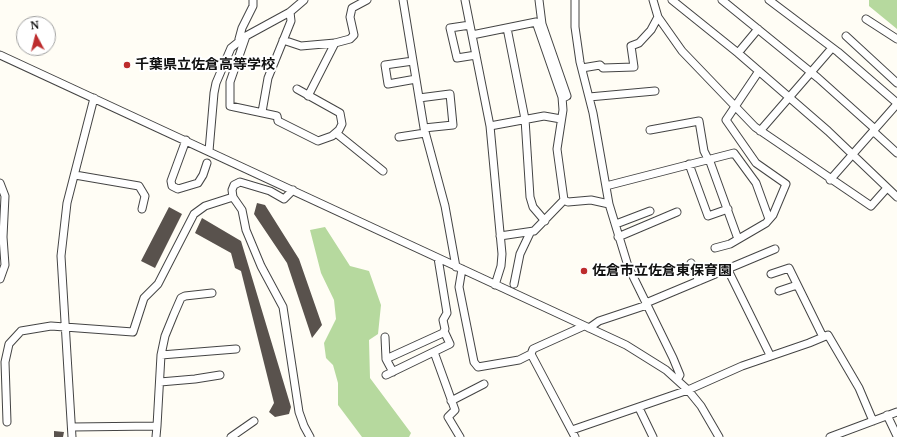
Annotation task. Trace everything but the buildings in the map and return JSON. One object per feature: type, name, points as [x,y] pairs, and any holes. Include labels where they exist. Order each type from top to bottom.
[{"type":"street","points":[[244,38],[239,39],[242,28],[253,6],[253,0]]},
{"type":"street","points":[[209,151],[216,83],[231,48],[244,38],[290,12],[304,0]]},
{"type":"street","points":[[283,40],[302,46],[350,40],[354,34],[350,16],[352,8],[367,0]]},
{"type":"street","points":[[403,0],[424,130],[445,206],[459,268],[459,287],[474,362],[478,367],[512,363],[531,354],[533,349],[599,321],[646,304],[727,268],[775,249]]},
{"type":"street","points":[[465,0],[490,126],[500,236],[501,266],[495,285]]},
{"type":"street","points":[[539,0],[542,24],[566,91],[567,96],[562,98]]},
{"type":"street","points":[[575,0],[575,27],[609,204],[628,266],[673,358],[680,375],[677,380]]},
{"type":"street","points":[[652,0],[658,17],[682,51],[735,108],[760,131],[830,180],[871,206],[888,188]]},
{"type":"street","points":[[672,0],[738,53],[789,97],[897,197]]},
{"type":"street","points":[[722,0],[731,3],[758,29],[810,72],[897,153]]},
{"type":"street","points":[[769,0],[832,48],[897,104],[830,180]]},
{"type":"street","points":[[262,112],[268,78],[291,21],[290,12]]},
{"type":"street","points":[[582,68],[600,65],[603,68],[634,67],[631,46],[639,43],[651,30],[658,17]]},
{"type":"street","points":[[866,19],[897,39]]},
{"type":"street","points":[[472,35],[536,22],[562,98],[557,150],[564,200]]},
{"type":"street","points":[[470,25],[450,28],[457,58],[476,55]]},
{"type":"street","points":[[507,28],[525,119],[530,197],[532,206],[545,221]]},
{"type":"street","points":[[738,53],[758,29]]},
{"type":"street","points":[[846,36],[897,83]]},
{"type":"street","points":[[244,38],[230,82],[230,106],[277,116],[278,121],[318,141],[324,140],[336,133],[342,124],[340,113],[297,89]]},
{"type":"street","points":[[308,96],[335,43]]},
{"type":"street","points":[[760,131],[832,48]]},
{"type":"street","points":[[0,55],[626,345],[666,370],[688,390],[700,406],[719,437]]},
{"type":"street","points":[[413,61],[385,65],[388,84],[416,80]]},
{"type":"street","points":[[715,248],[730,244],[769,219],[786,184],[756,164],[726,120],[759,71]]},
{"type":"street","points":[[589,97],[655,91]]},
{"type":"street","points":[[399,137],[424,130],[454,125],[450,94],[419,98]]},
{"type":"street","points":[[72,437],[61,256],[67,203],[94,98]]},
{"type":"street","points":[[490,126],[544,116],[560,119]]},
{"type":"street","points":[[650,130],[699,121],[704,151],[728,209],[738,239]]},
{"type":"street","points":[[336,133],[383,171]]},
{"type":"street","points":[[186,140],[171,181],[172,186],[178,189],[198,183],[203,175],[207,163]]},
{"type":"street","points":[[606,186],[734,153],[756,183],[769,219]]},
{"type":"street","points":[[689,164],[708,216],[728,209]]},
{"type":"street","points":[[75,175],[138,186],[145,196],[142,209]]},
{"type":"street","points":[[292,190],[284,199],[270,191],[240,182],[234,185],[232,190],[233,196],[242,210],[246,230],[261,266],[283,307],[299,412],[310,437]]},
{"type":"street","points":[[0,183],[5,196],[3,237],[5,265],[0,279]]},
{"type":"street","points":[[7,422],[6,362],[9,344],[21,331],[51,326],[133,332],[144,298],[158,284],[194,214],[205,206],[233,196]]},
{"type":"street","points":[[500,236],[530,233],[539,228],[564,200]]},
{"type":"street","points":[[564,200],[568,202],[592,200],[609,204]]},
{"type":"street","points":[[616,224],[650,211]]},
{"type":"street","points":[[618,236],[677,212]]},
{"type":"street","points":[[514,284],[520,254],[530,233]]},
{"type":"street","points":[[385,337],[386,359],[390,374],[450,344],[444,331],[443,320],[447,313],[438,258]]},
{"type":"street","points":[[691,262],[699,281]]},
{"type":"street","points":[[727,268],[770,355]]},
{"type":"street","points":[[771,274],[789,268],[823,337]]},
{"type":"street","points":[[779,291],[798,285]]},
{"type":"street","points":[[156,437],[162,355],[165,336],[181,298],[185,296],[212,293]]},
{"type":"street","points":[[386,359],[443,333],[444,331]]},
{"type":"street","points":[[531,354],[574,434],[688,390],[770,355],[828,334],[859,388],[873,421]]},
{"type":"street","points":[[162,355],[236,349]]},
{"type":"street","points":[[434,352],[455,410],[448,417],[460,437]]},
{"type":"street","points":[[160,382],[195,380],[220,375]]},
{"type":"street","points":[[451,401],[484,384]]},
{"type":"street","points":[[639,408],[653,437]]},
{"type":"street","points":[[830,437],[897,412]]},
{"type":"street","points":[[888,415],[897,436]]},
{"type":"street","points":[[231,437],[254,422]]},
{"type":"street","points":[[72,427],[157,426]]},
{"type":"green space","points":[[869,0],[897,0],[897,29],[869,6]]},
{"type":"green space","points":[[325,227],[350,266],[369,271],[381,305],[378,334],[369,340],[370,378],[411,433],[409,437],[362,437],[338,405],[338,383],[333,365],[326,358],[324,343],[336,319],[334,300],[321,273],[310,230]]},
{"type":"place","name":"千葉県立佐倉高等学校","points":[[127,65]]},
{"type":"place","name":"佐倉市立佐倉東保育園","points":[[584,271]]}]
